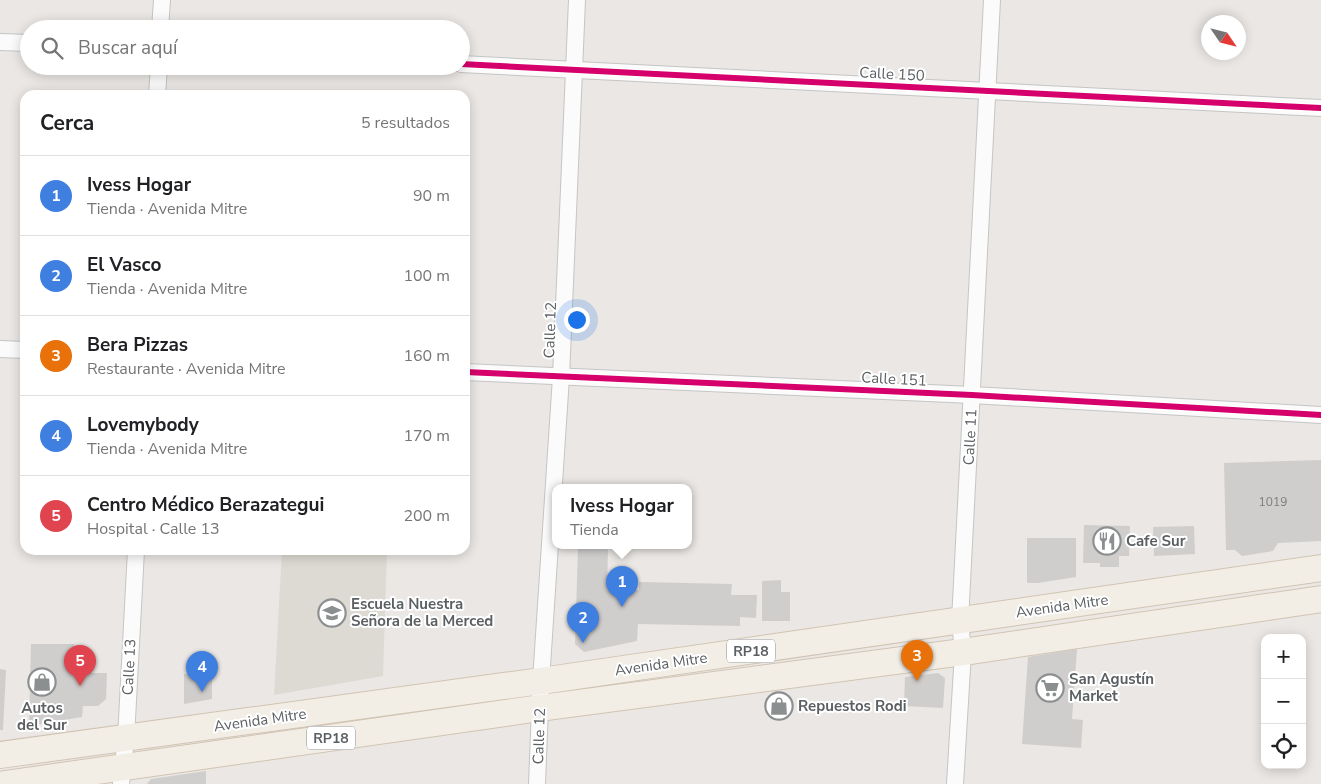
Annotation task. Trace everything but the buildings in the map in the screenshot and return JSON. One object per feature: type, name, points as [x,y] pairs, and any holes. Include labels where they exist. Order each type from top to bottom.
[{"type":"main road","name":"Avenida Mitre","points":[[0,755],[541,681],[1321,568]]},
{"type":"main road","name":"Avenida Mitre","points":[[5,784],[121,776],[540,708],[963,652],[1321,599]]},
{"type":"street","points":[[161,20],[162,0]]},
{"type":"street","name":"Calle 12","points":[[554,484],[561,376],[577,0]]},
{"type":"street","name":"Calle 11","points":[[955,784],[963,652],[960,621],[992,0]]},
{"type":"street","points":[[0,42],[20,43]]},
{"type":"street","name":"Calle 150","points":[[470,64],[1321,108]]},
{"type":"street","points":[[158,90],[159,75]]},
{"type":"street","points":[[0,349],[20,350]]},
{"type":"street","name":"Calle 151","points":[[470,372],[972,395],[1321,415]]},
{"type":"street","name":"Calle 12","points":[[537,784],[541,681],[552,513]]},
{"type":"street","name":"Calle 13","points":[[121,776],[126,738],[136,555]]},
{"type":"shaded area","name":"Escuela Nuestra Señora de la Merced","points":[[282,555],[387,555],[383,676],[274,695]]},
{"type":"cycle path","points":[[470,64],[1321,108]]},
{"type":"cycle path","points":[[470,372],[972,395],[1321,415]]},
{"type":"place","name":"Cafe Sur","points":[[1107,541]]},
{"type":"place","name":"Ivess Hogar","points":[[622,607]]},
{"type":"place","name":"Escuela Nuestra Señora de la Merced","points":[[332,613]]},
{"type":"place","name":"El Vasco","points":[[583,643]]},
{"type":"place","name":"Bera Pizzas","points":[[917,681]]},
{"type":"place","name":"Autos del Sur","points":[[42,682]]},
{"type":"place","name":"Centro Médico Berazategui","points":[[80,686]]},
{"type":"place","name":"San Agustín Market","points":[[1050,688]]},
{"type":"place","name":"Lovemybody","points":[[202,692]]},
{"type":"place","name":"Repuestos Rodi","points":[[779,706]]}]
